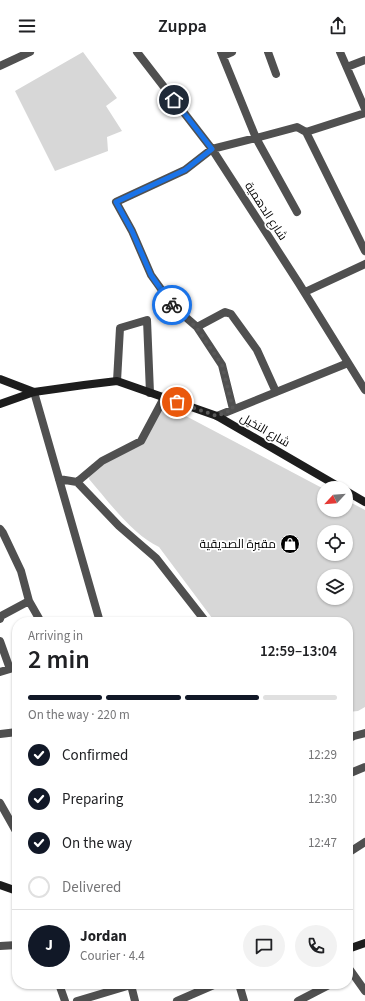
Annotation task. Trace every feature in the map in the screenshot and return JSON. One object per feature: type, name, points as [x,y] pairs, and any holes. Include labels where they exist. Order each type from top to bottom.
[{"type":"street","points":[[0,66],[30,52]]},
{"type":"street","name":"شارع الدهمية","points":[[137,52],[212,149],[305,292],[365,390]]},
{"type":"street","points":[[232,52],[222,54],[256,138],[297,212]]},
{"type":"street","points":[[268,52],[276,74]]},
{"type":"street","points":[[340,52],[364,104]]},
{"type":"street","points":[[346,67],[365,60]]},
{"type":"street","points":[[306,132],[365,113]]},
{"type":"street","points":[[233,409],[222,365],[196,327],[174,307],[151,275],[132,231],[116,202],[185,170],[212,149],[297,126],[306,132],[365,251]]},
{"type":"street","points":[[305,292],[365,264]]},
{"type":"street","points":[[196,327],[225,312],[231,314],[257,350],[276,392]]},
{"type":"street","points":[[117,381],[120,328],[147,320],[150,393]]},
{"type":"street","points":[[217,416],[348,363]]},
{"type":"street","points":[[0,379],[34,392],[99,617]]},
{"type":"street","name":"شارع النخيل","points":[[0,404],[34,392],[84,384],[117,381],[217,416],[329,481]]},
{"type":"street","points":[[76,482],[102,461],[141,441],[164,398]]},
{"type":"street","points":[[59,480],[76,482],[119,526],[156,558],[202,617]]},
{"type":"street","points":[[353,495],[365,502]]},
{"type":"street","points":[[0,529],[21,571],[29,601],[38,617]]},
{"type":"street","points":[[0,619],[1,616],[29,601]]},
{"type":"street","points":[[0,641],[10,669],[0,672]]},
{"type":"street","points":[[0,734],[12,733]]},
{"type":"street","points":[[353,737],[365,733]]},
{"type":"street","points":[[353,772],[365,767]]},
{"type":"street","points":[[0,803],[12,824]]},
{"type":"street","points":[[353,848],[365,842]]},
{"type":"street","points":[[0,885],[12,889]]},
{"type":"street","points":[[353,947],[365,943]]},
{"type":"street","points":[[0,946],[12,945]]},
{"type":"street","points":[[353,977],[365,992]]},
{"type":"street","points":[[61,989],[65,1001]]},
{"type":"street","points":[[77,1001],[90,999],[120,989]]},
{"type":"street","points":[[133,989],[135,1001]]},
{"type":"street","points":[[177,1001],[205,989]]},
{"type":"street","points":[[240,989],[244,1001]]},
{"type":"street","points":[[298,1001],[310,998],[324,989]]},
{"type":"shaded area","points":[[83,52],[117,98],[106,106],[122,131],[107,137],[108,151],[55,171],[15,91]]},
{"type":"shaded area","points":[[165,405],[317,485],[317,517],[353,517],[353,504],[365,510],[365,707],[358,711],[353,712],[353,617],[211,617],[159,547],[149,542],[130,526],[89,479],[91,465],[140,442]]},
{"type":"way so far","points":[[172,305],[196,327],[222,365],[233,409],[217,416],[177,402]]},
{"type":"place","name":"مقبرة الصديقية","points":[[290,544]]},
{"type":"route","points":[[172,305],[151,275],[132,231],[116,202],[185,170],[212,149],[174,100]]}]
